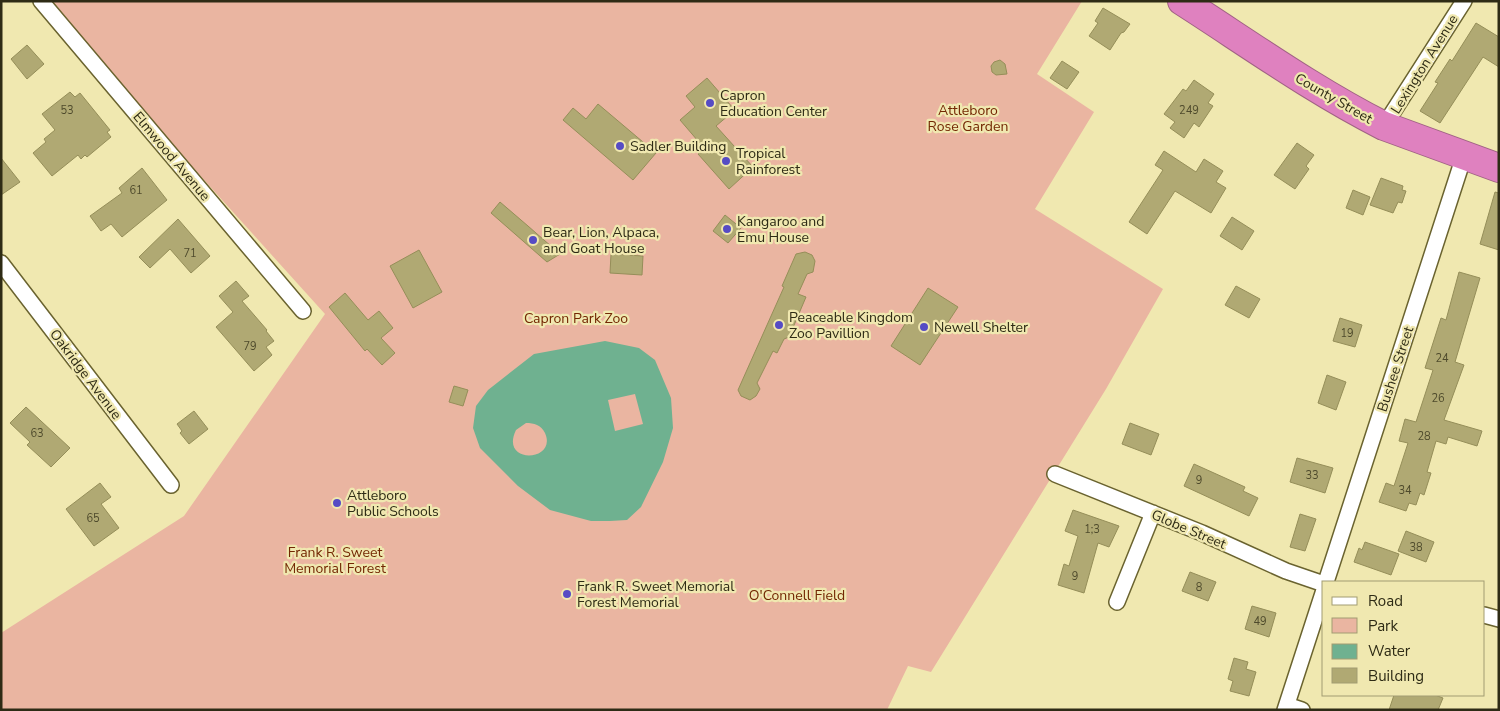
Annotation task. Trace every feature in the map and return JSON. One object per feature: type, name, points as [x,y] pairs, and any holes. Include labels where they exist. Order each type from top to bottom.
[{"type":"highway","name":"County Street","points":[[1182,1],[1295,76],[1384,126],[1499,168]]},
{"type":"street","name":"Elmwood Avenue","points":[[41,1],[303,311]]},
{"type":"street","name":"Lexington Avenue","points":[[1384,126],[1464,1]]},
{"type":"street","name":"Bushee Street","points":[[1326,581],[1464,156]]},
{"type":"street","name":"Oakridge Avenue","points":[[1,263],[171,485]]},
{"type":"street","name":"Globe Street","points":[[1055,474],[1202,533],[1286,571],[1322,582]]},
{"type":"street","points":[[1117,602],[1153,513]]},
{"type":"street","points":[[1302,710],[1286,707],[1322,596]]},
{"type":"street","points":[[1485,615],[1499,620]]},
{"type":"green space","points":[[52,1],[1082,1],[1037,74],[1094,112],[1035,209],[1163,289],[1106,389],[931,672],[908,666],[887,710],[1,710],[1,633],[184,516],[325,314],[186,160]]},
{"type":"water","points":[[605,341],[639,348],[655,360],[671,398],[673,428],[663,462],[641,507],[627,520],[591,521],[550,510],[518,486],[480,448],[473,428],[476,406],[488,390],[534,354]],"holes":[[[635,394],[643,424],[615,431],[608,400]],[[526,423],[532,423],[541,428],[545,433],[547,443],[544,450],[529,456],[521,454],[515,449],[513,441],[516,430]]]},
{"type":"building","points":[[1103,8],[1130,24],[1121,33],[1110,50],[1089,36],[1098,23],[1095,21]]},
{"type":"building","points":[[1476,23],[1499,37],[1499,67],[1483,57],[1440,123],[1420,111],[1438,83],[1435,82],[1450,59],[1452,61]]},
{"type":"building","points":[[27,45],[44,64],[27,79],[11,59]]},
{"type":"building","points":[[1000,60],[1005,64],[1007,74],[996,75],[992,72],[991,66],[994,62]]},
{"type":"building","points":[[1062,61],[1079,72],[1067,89],[1050,78]]},
{"type":"building","points":[[707,78],[733,108],[727,113],[729,115],[716,126],[753,167],[729,189],[698,154],[704,148],[680,120],[695,107],[686,96]]},
{"type":"building","points":[[1194,80],[1214,94],[1208,103],[1213,106],[1199,127],[1194,123],[1184,138],[1170,128],[1175,122],[1164,114],[1183,89],[1186,91]]},
{"type":"building","points":[[70,92],[75,97],[80,93],[110,130],[107,132],[111,137],[87,157],[85,155],[81,159],[78,155],[52,176],[33,153],[46,142],[44,139],[55,130],[42,114]]},
{"type":"building","name":"Sadler Building","points":[[598,104],[656,153],[633,180],[563,120],[573,108],[586,119]]},
{"type":"building","points":[[1297,143],[1314,155],[1306,166],[1309,169],[1295,189],[1274,175]]},
{"type":"building","points":[[1164,151],[1196,172],[1204,159],[1223,171],[1216,182],[1226,188],[1211,213],[1175,191],[1147,234],[1129,222],[1163,170],[1155,165]]},
{"type":"building","points":[[1,158],[20,182],[1,195]]},
{"type":"building","points":[[142,168],[167,200],[122,237],[111,224],[101,231],[90,216],[122,193],[119,188]]},
{"type":"building","points":[[1381,178],[1403,186],[1402,190],[1406,191],[1402,203],[1398,202],[1393,213],[1370,205]]},
{"type":"building","points":[[1353,190],[1370,197],[1363,215],[1346,208]]},
{"type":"building","points":[[1495,192],[1499,193],[1499,250],[1480,244]]},
{"type":"building","name":"Bear, Lion, Alpaca, and Goat House","points":[[500,202],[560,254],[547,262],[491,213]]},
{"type":"building","name":"Kangaroo and Emu House","points":[[725,215],[741,228],[728,243],[713,231]]},
{"type":"building","points":[[1232,217],[1254,231],[1242,250],[1220,236]]},
{"type":"building","points":[[178,219],[210,256],[191,273],[170,249],[150,268],[139,257]]},
{"type":"building","points":[[419,250],[442,292],[413,308],[390,266]]},
{"type":"building","name":"Peaceable Kingdom Zoo Pavillion","points":[[805,252],[812,255],[815,261],[813,272],[807,274],[798,294],[806,297],[789,337],[784,339],[777,353],[773,351],[757,383],[760,389],[756,396],[750,400],[741,396],[738,390],[784,287],[782,286],[796,254]]},
{"type":"building","points":[[611,254],[643,256],[642,275],[610,273]]},
{"type":"building","points":[[1459,272],[1480,278],[1455,362],[1464,365],[1444,420],[1482,431],[1477,446],[1448,437],[1446,444],[1436,441],[1427,472],[1431,473],[1424,495],[1420,493],[1416,505],[1409,503],[1406,511],[1379,502],[1386,483],[1394,486],[1408,443],[1399,441],[1405,419],[1416,422],[1433,370],[1425,368],[1441,318],[1446,320]]},
{"type":"building","points":[[236,281],[249,296],[242,301],[274,341],[266,347],[272,355],[254,371],[216,327],[233,312],[219,296]]},
{"type":"building","points":[[1236,286],[1260,299],[1249,318],[1225,305]]},
{"type":"building","name":"Newell Shelter","points":[[928,288],[958,307],[920,365],[891,346]]},
{"type":"building","points":[[345,293],[368,320],[379,311],[393,328],[381,338],[395,353],[382,365],[367,349],[365,351],[329,307]]},
{"type":"building","points":[[1340,318],[1362,325],[1355,347],[1333,341]]},
{"type":"building","points":[[1327,375],[1346,382],[1336,410],[1318,403]]},
{"type":"building","points":[[454,386],[468,390],[463,406],[449,402]]},
{"type":"building","points":[[26,407],[70,448],[51,467],[27,445],[30,442],[10,423]]},
{"type":"building","points":[[194,411],[208,429],[189,444],[180,433],[182,431],[177,424]]},
{"type":"building","points":[[1130,423],[1159,434],[1151,455],[1122,444]]},
{"type":"building","points":[[1297,458],[1333,468],[1325,493],[1290,482]]},
{"type":"building","points":[[1194,464],[1245,487],[1243,491],[1258,498],[1249,516],[1184,486]]},
{"type":"building","points":[[100,483],[111,497],[101,504],[119,528],[94,546],[66,509]]},
{"type":"building","points":[[1073,510],[1119,526],[1109,547],[1098,543],[1084,593],[1058,585],[1064,564],[1069,566],[1078,536],[1065,531]]},
{"type":"building","points":[[1300,514],[1316,519],[1305,551],[1290,547]]},
{"type":"building","points":[[1406,531],[1434,542],[1426,562],[1398,551]]},
{"type":"building","points":[[1365,542],[1399,554],[1391,575],[1354,562],[1359,548],[1362,550]]},
{"type":"building","points":[[1190,572],[1216,582],[1208,601],[1182,591]]},
{"type":"building","points":[[1252,606],[1276,613],[1269,637],[1245,629]]},
{"type":"building","points":[[1234,658],[1248,662],[1246,669],[1256,672],[1249,696],[1230,691],[1233,681],[1228,679]]},
{"type":"building","points":[[1394,696],[1438,696],[1443,698],[1438,710],[1389,710]]},
{"type":"place","name":"Capron Education Center","points":[[710,103]]},
{"type":"place","name":"Sadler Building","points":[[620,146]]},
{"type":"place","name":"Tropical Rainforest","points":[[726,161]]},
{"type":"place","name":"Kangaroo and Emu House","points":[[727,229]]},
{"type":"place","name":"Bear, Lion, Alpaca, and Goat House","points":[[533,240]]},
{"type":"place","name":"Peaceable Kingdom Zoo Pavillion","points":[[779,325]]},
{"type":"place","name":"Newell Shelter","points":[[924,327]]},
{"type":"place","name":"Attleboro Public Schools","points":[[337,503]]},
{"type":"place","name":"Frank R. Sweet Memorial Forest Memorial","points":[[567,594]]},
{"type":"park label","name":"Attleboro Rose Garden","points":[[968,118]]},
{"type":"park label","name":"Capron Park Zoo","points":[[576,318]]},
{"type":"park label","name":"Frank R. Sweet Memorial Forest","points":[[335,560]]},
{"type":"park label","name":"O'Connell Field","points":[[797,595]]}]
